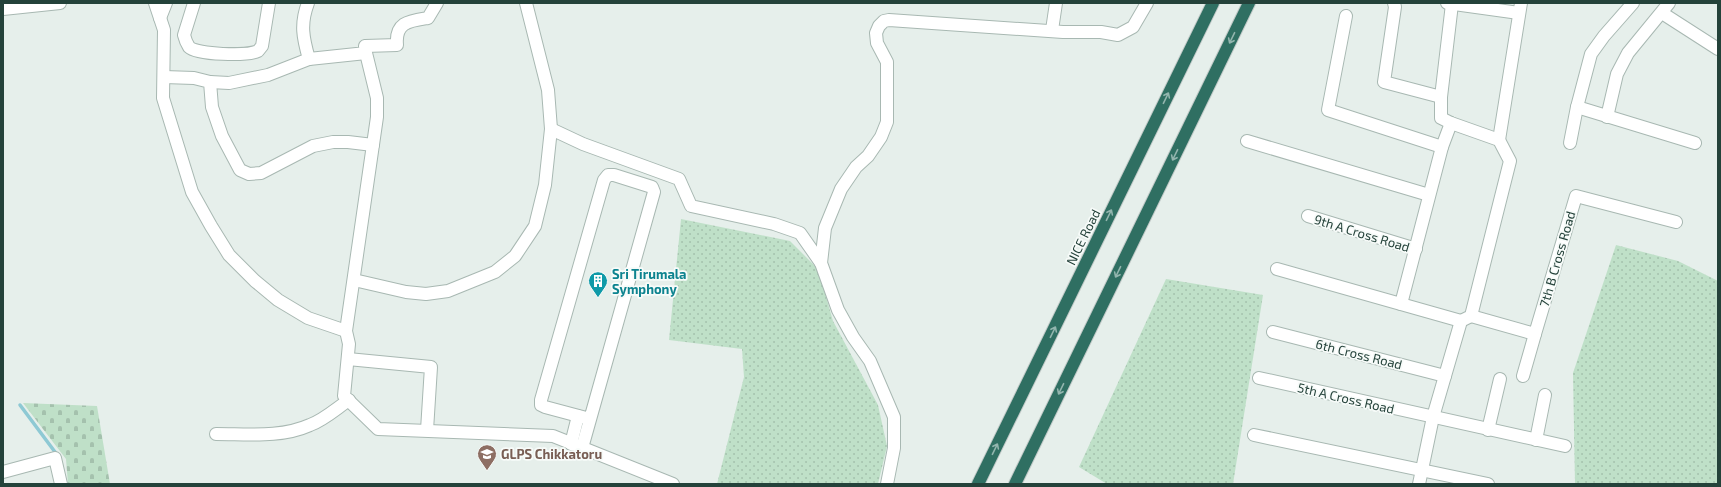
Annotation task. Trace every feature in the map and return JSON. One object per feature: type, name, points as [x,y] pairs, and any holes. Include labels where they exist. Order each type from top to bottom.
[{"type":"highway","name":"NICE Road","points":[[978,484],[1213,3]]},
{"type":"highway","points":[[1015,484],[1249,3]]},
{"type":"street","points":[[3,9],[60,3]]},
{"type":"street","points":[[155,3],[164,30],[164,98],[192,192],[211,226],[229,255],[255,281],[278,300],[308,318],[346,331]]},
{"type":"street","points":[[160,18],[166,3]]},
{"type":"street","points":[[194,3],[184,35],[189,47],[196,50],[230,54],[255,53],[262,46],[269,3]]},
{"type":"street","points":[[308,3],[304,13],[302,38],[309,59]]},
{"type":"street","points":[[437,3],[428,18],[407,22],[400,28],[396,36],[397,45],[365,46],[377,98],[377,117],[346,331],[349,344],[344,396],[378,429],[553,436],[673,484]]},
{"type":"street","points":[[354,280],[406,292],[426,294],[448,291],[495,272],[515,256],[535,226],[545,185],[551,129],[548,90],[526,3]]},
{"type":"street","points":[[1052,30],[1056,3]]},
{"type":"street","points":[[821,263],[824,228],[840,190],[856,167],[868,156],[881,137],[887,122],[887,62],[877,43],[876,34],[879,26],[884,21],[888,20],[1101,32],[1118,35],[1133,27],[1147,3]]},
{"type":"street","points":[[1394,3],[1395,7],[1384,82],[1441,97]]},
{"type":"street","points":[[1570,143],[1577,107],[1591,54],[1604,36],[1633,3]]},
{"type":"street","points":[[1419,484],[1433,417],[1445,376],[1466,319],[1510,161],[1499,140],[1520,8],[1450,4],[1441,97],[1441,118],[1499,140]]},
{"type":"street","points":[[1607,117],[1617,74],[1628,53],[1665,8],[1718,49]]},
{"type":"street","points":[[1346,16],[1328,110],[1442,147]]},
{"type":"street","points":[[164,41],[184,35]]},
{"type":"street","points":[[164,77],[194,78],[210,82],[229,83],[268,75],[309,59],[366,53]]},
{"type":"street","points":[[210,82],[212,107],[222,136],[240,170],[249,174],[261,173],[313,146],[333,142],[373,145]]},
{"type":"street","points":[[1577,107],[1696,143]]},
{"type":"street","points":[[1401,304],[1442,147],[1451,123]]},
{"type":"street","points":[[551,129],[583,144],[679,179],[691,206],[774,224],[800,233],[821,263],[838,310],[853,338],[870,361],[894,417],[894,448],[887,484]]},
{"type":"street","points":[[1247,141],[1429,195]]},
{"type":"street","points":[[577,446],[584,418],[654,192],[652,187],[614,175],[608,175],[604,180],[541,400],[541,405],[545,407],[584,418]]},
{"type":"street","name":"7th B Cross Road","points":[[1535,334],[1576,196],[1676,222]]},
{"type":"street","name":"9th A Cross Road","points":[[1308,216],[1416,249]]},
{"type":"street","points":[[1277,269],[1401,304],[1535,334],[1523,376]]},
{"type":"street","name":"6th Cross Road","points":[[1273,332],[1445,376]]},
{"type":"street","points":[[348,359],[431,367],[427,430]]},
{"type":"street","name":"5th A Cross Road","points":[[1259,378],[1565,446]]},
{"type":"street","points":[[1488,430],[1500,379]]},
{"type":"street","points":[[1536,440],[1545,395]]},
{"type":"street","points":[[216,434],[274,434],[294,432],[312,425],[349,400]]},
{"type":"street","points":[[1254,435],[1488,484]]},
{"type":"street","points":[[3,472],[55,458],[60,484]]},
{"type":"green space","points":[[681,219],[790,241],[818,269],[833,321],[878,405],[887,446],[878,484],[717,484],[744,377],[742,349],[669,340]]},
{"type":"green space","points":[[1616,245],[1678,261],[1718,281],[1718,484],[1575,484],[1573,373]]},
{"type":"green space","points":[[1166,279],[1263,295],[1233,484],[1107,484],[1079,467]]},
{"type":"green space","points":[[23,403],[97,406],[110,484],[68,484],[66,459]]},
{"type":"waterway","points":[[20,405],[58,456]]},
{"type":"place","name":"Sri Tirumala Symphony","points":[[598,298]]},
{"type":"place","name":"GLPS Chikkatoru","points":[[487,471]]}]
